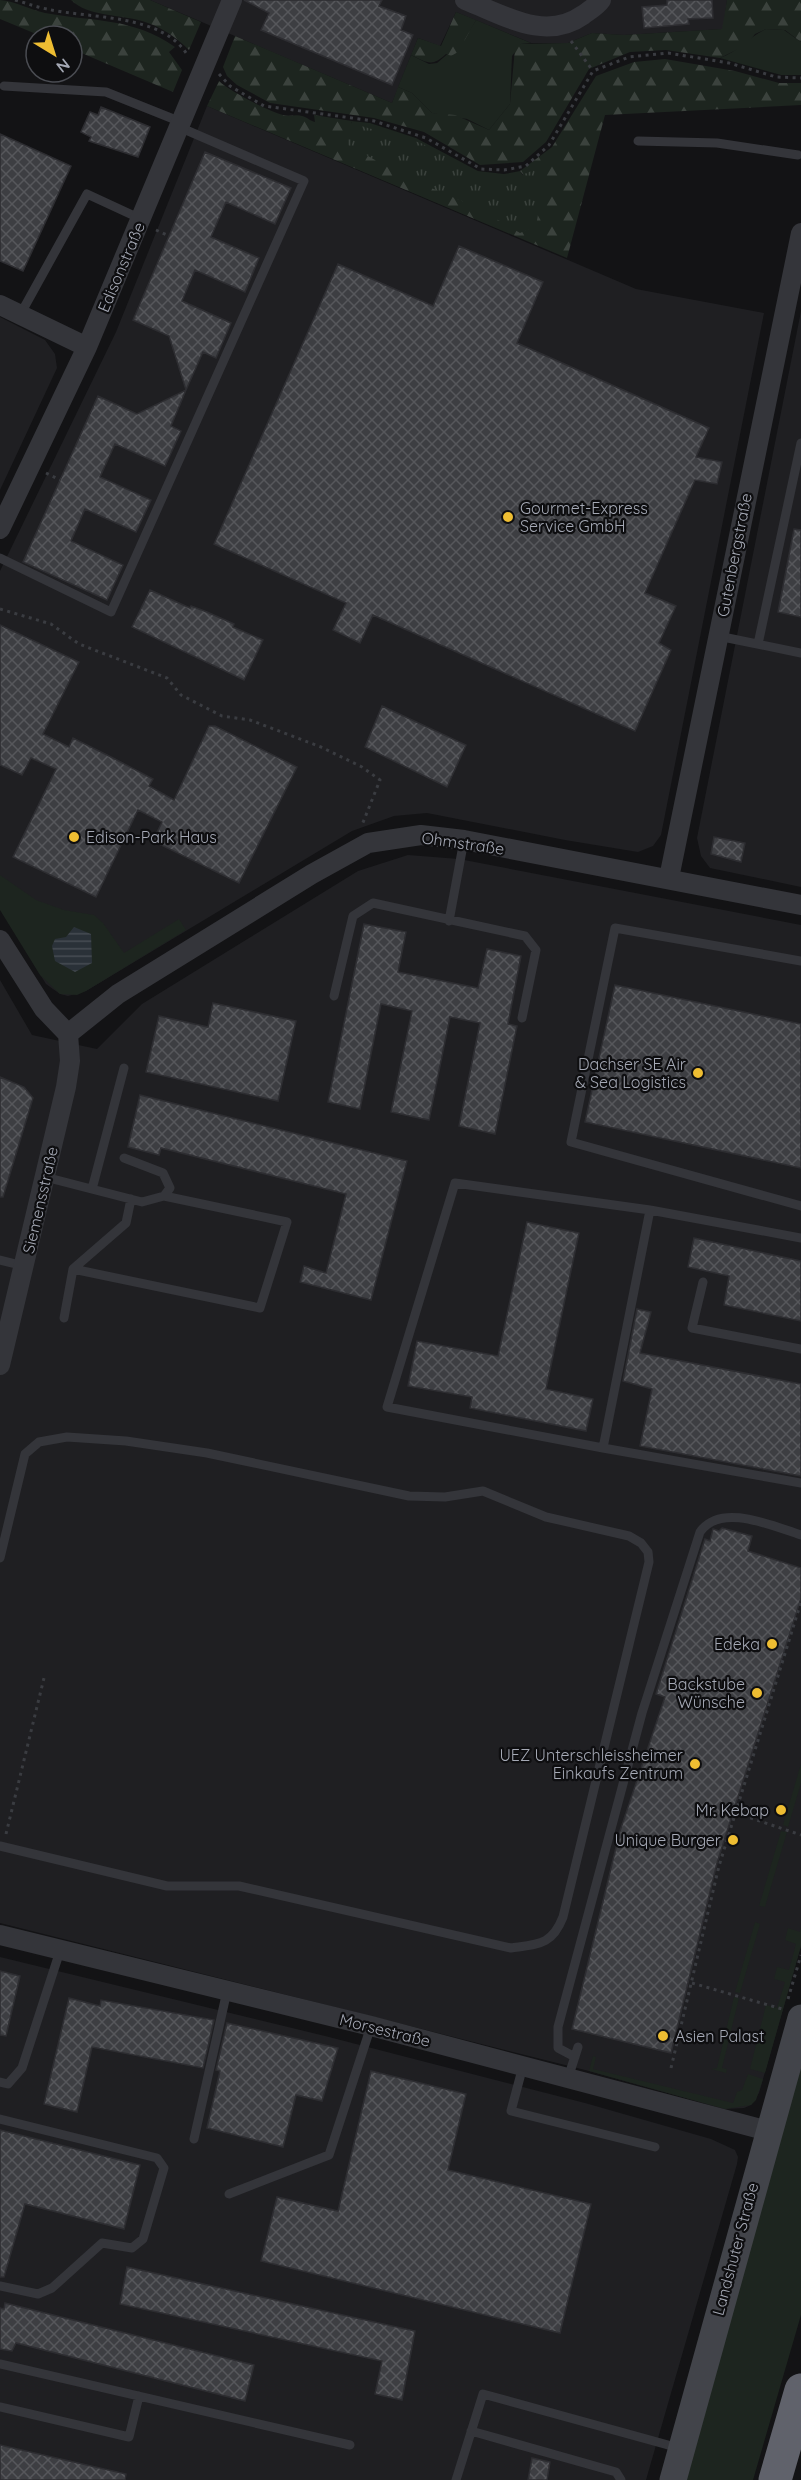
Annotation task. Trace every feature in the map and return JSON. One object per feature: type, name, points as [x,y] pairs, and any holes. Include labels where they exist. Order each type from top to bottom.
[{"type":"highway","points":[[775,2480],[801,2390]]},
{"type":"main road","name":"Landshuter Straße","points":[[673,2480],[768,2132],[793,2014]]},
{"type":"street","name":"Edisonstraße","points":[[0,529],[148,224],[180,125],[232,0]]},
{"type":"street","points":[[465,0],[533,27],[561,27],[577,20],[601,0]]},
{"type":"street","name":"Gutenbergstraße","points":[[669,878],[801,233]]},
{"type":"street","points":[[0,305],[87,347]]},
{"type":"street","name":"Ohmstraße","points":[[68,1034],[118,994],[312,874],[368,843],[421,835],[464,840],[801,905]]},
{"type":"street","points":[[0,940],[44,1009],[68,1034]]},
{"type":"street","name":"Siemensstraße","points":[[0,1365],[4,1326],[24,1266],[66,1087],[70,1060],[68,1034]]},
{"type":"street","name":"Morsestraße","points":[[0,1935],[371,2026],[768,2132]]},
{"type":"lane","points":[[0,558],[111,612],[304,181],[106,92],[4,86]]},
{"type":"lane","points":[[105,104],[106,92]]},
{"type":"lane","points":[[638,141],[717,143],[798,154]]},
{"type":"lane","points":[[20,315],[87,194],[148,224]]},
{"type":"lane","points":[[758,644],[801,443]]},
{"type":"lane","points":[[718,636],[801,653]]},
{"type":"lane","points":[[449,921],[464,840]]},
{"type":"lane","points":[[334,996],[353,916],[373,903],[525,936],[536,950],[522,1018]]},
{"type":"lane","points":[[801,961],[615,928],[571,1142],[801,1206]]},
{"type":"lane","points":[[92,1189],[124,1068]]},
{"type":"lane","points":[[124,1158],[163,1173],[170,1188],[164,1196]]},
{"type":"lane","points":[[45,1177],[141,1202],[164,1196],[287,1222],[260,1308],[73,1269]]},
{"type":"lane","points":[[801,1238],[650,1210],[455,1183],[387,1407],[801,1483]]},
{"type":"lane","points":[[64,1318],[73,1269],[126,1223],[131,1199]]},
{"type":"lane","points":[[603,1448],[650,1210]]},
{"type":"lane","points":[[0,1260],[24,1266]]},
{"type":"lane","points":[[703,1282],[692,1328],[801,1349]]},
{"type":"lane","points":[[0,1558],[25,1454],[39,1442],[67,1437],[126,1441],[207,1453],[409,1496],[445,1497],[483,1491],[546,1517],[629,1536],[642,1543],[648,1552],[649,1562],[563,1917],[557,1934],[540,1944],[512,1948],[239,1886],[167,1886],[1,1846]]},
{"type":"lane","points":[[568,2078],[576,2052],[558,2048],[558,2027],[642,1713],[700,1532],[707,1522],[720,1517],[752,1521],[801,1535]]},
{"type":"lane","points":[[0,2082],[8,2084],[22,2068],[60,1951]]},
{"type":"lane","points":[[194,2139],[227,1991]]},
{"type":"lane","points":[[229,2194],[329,2155],[371,2026]]},
{"type":"lane","points":[[523,2066],[511,2110],[655,2147]]},
{"type":"lane","points":[[0,2119],[157,2158],[164,2168],[143,2239],[132,2248],[102,2243],[52,2288],[38,2294],[0,2286]]},
{"type":"lane","points":[[0,2364],[350,2445]]},
{"type":"lane","points":[[456,2480],[483,2394],[682,2448]]},
{"type":"lane","points":[[0,2407],[129,2437],[139,2396]]},
{"type":"lane","points":[[471,2432],[616,2472],[621,2480]]},
{"type":"path","points":[[15,0],[47,9],[141,23],[176,43],[189,58],[218,73],[230,86],[264,106],[374,121],[426,138],[481,169],[504,170],[526,166],[549,145],[593,71],[629,57],[668,52],[729,63],[776,77],[801,78]]},
{"type":"path","points":[[561,27],[593,71]]},
{"type":"path","points":[[148,224],[169,236]]},
{"type":"path","points":[[46,473],[60,480]]},
{"type":"path","points":[[0,609],[51,624],[79,644],[167,678],[181,695],[222,716],[250,720],[321,747],[363,767],[380,780],[362,825],[368,843]]},
{"type":"path","points":[[671,2068],[719,1866],[801,1602]]},
{"type":"path","points":[[1,1846],[44,1678]]},
{"type":"path","points":[[736,1813],[801,1835]]},
{"type":"path","points":[[692,1983],[793,2014]]},
{"type":"shaded area","points":[[150,0],[727,0],[723,29],[624,35],[592,33],[568,43],[531,43],[456,12],[440,46],[418,38],[392,103]]},
{"type":"shaded area","points":[[207,106],[636,289],[764,313],[661,835],[653,846],[638,852],[427,813],[394,816],[352,831],[86,991],[68,996],[60,994],[46,984],[0,909],[0,571],[116,332]]},
{"type":"shaded area","points":[[801,311],[801,887],[710,868],[701,856],[697,838]]},
{"type":"shaded area","points":[[0,317],[45,340],[55,354],[57,368],[0,490]]},
{"type":"shaded area","points":[[408,855],[459,859],[801,925],[801,1946],[759,2093],[751,2105],[744,2108],[725,2109],[589,2071],[0,1923],[0,980],[32,1035],[97,1049],[142,1004],[358,871]]},
{"type":"shaded area","points":[[74,927],[91,934],[92,963],[75,972],[55,961],[52,946],[55,939],[66,937]]},
{"type":"shaded area","points":[[0,1957],[325,2036],[585,2103],[711,2139],[735,2150],[738,2157],[737,2164],[646,2480],[0,2480]]},
{"type":"green space","points":[[0,0],[45,13],[128,25],[159,37],[175,47],[169,52],[182,70],[173,92],[84,54],[84,24],[24,24],[24,29],[0,19]]},
{"type":"green space","points":[[71,0],[150,0],[201,22],[189,50],[173,36],[155,26],[142,21],[95,12]]},
{"type":"green space","points":[[727,0],[801,0],[801,42],[785,30],[766,29],[755,34],[746,45],[720,58],[666,50],[630,52],[589,69],[546,142],[523,162],[480,165],[424,132],[374,118],[270,103],[237,85],[227,76],[223,67],[235,36],[392,103],[398,87],[412,93],[432,113],[455,115],[489,130],[510,104],[515,48],[521,44],[568,43],[592,33],[624,35],[722,29]]},
{"type":"green space","points":[[456,12],[476,20],[458,52],[451,56],[446,54],[433,62],[411,55],[418,38],[441,46]]},
{"type":"green space","points":[[476,20],[531,43],[521,44],[512,56],[510,104],[489,130],[467,119],[432,113],[412,93],[398,87],[411,55],[429,64],[437,63],[463,41]]},
{"type":"green space","points":[[766,29],[784,30],[801,42],[801,75],[781,75],[720,58],[733,52]]},
{"type":"green space","points":[[665,59],[735,71],[779,83],[801,83],[801,105],[605,115],[567,258],[207,106],[219,81],[249,100],[283,115],[300,115],[315,122],[314,115],[352,121],[349,131],[474,184],[529,181],[520,171],[552,147],[596,76],[634,62]]},
{"type":"green space","points":[[352,121],[370,123],[416,138],[478,171],[504,174],[520,171],[539,200],[349,131]]},
{"type":"green space","points":[[347,122],[421,143],[492,180],[517,177],[534,170],[542,192],[536,226],[520,233],[476,207],[403,176],[347,144]]},
{"type":"green space","points":[[0,875],[36,900],[64,910],[94,915],[103,923],[124,953],[179,919],[186,930],[86,991],[77,995],[60,994],[40,975],[0,910]]},
{"type":"green space","points":[[801,1764],[801,1783],[788,1827],[783,1825]]},
{"type":"green space","points":[[781,1831],[787,1832],[765,1907],[759,1906]]},
{"type":"green space","points":[[755,1922],[760,1924],[740,1993],[735,1992]]},
{"type":"green space","points":[[788,1928],[800,1932],[801,1928],[801,1946],[765,2073],[750,2069],[766,2005],[777,2008],[785,1982],[774,1979],[777,1967],[789,1970],[796,1944],[785,1940]]},
{"type":"green space","points":[[734,1997],[739,1998],[722,2068],[727,2069],[726,2073],[711,2069],[717,2068]]},
{"type":"green space","points":[[593,2056],[596,2057],[593,2069],[733,2103],[737,2092],[742,2090],[748,2074],[763,2079],[756,2100],[751,2105],[725,2109],[589,2071]]},
{"type":"green space","points":[[801,2063],[801,2315],[753,2480],[681,2480]]},
{"type":"building","points":[[244,0],[382,0],[379,6],[406,16],[401,30],[413,35],[392,85],[261,30],[269,13]]},
{"type":"building","points":[[667,0],[712,0],[713,18],[688,19],[689,24],[644,28],[642,7],[667,5]]},
{"type":"building","points":[[101,107],[150,127],[138,157],[89,141],[91,137],[81,132],[90,112],[98,115]]},
{"type":"building","points":[[0,134],[71,166],[23,271],[0,261]]},
{"type":"building","points":[[205,152],[291,188],[275,224],[226,202],[211,237],[259,258],[245,292],[195,270],[182,301],[231,323],[216,358],[203,352],[186,390],[169,336],[133,320]]},
{"type":"building","points":[[459,246],[543,282],[517,343],[709,428],[696,457],[722,462],[717,484],[695,480],[645,593],[676,606],[659,643],[671,650],[635,731],[373,615],[360,643],[333,630],[346,603],[214,544],[338,264],[433,306]]},
{"type":"building","points":[[186,390],[171,426],[181,431],[165,466],[115,444],[100,477],[151,500],[136,532],[85,509],[71,541],[123,565],[107,600],[23,562],[98,396],[137,414]]},
{"type":"building","points":[[794,529],[801,530],[801,617],[778,612]]},
{"type":"building","points":[[150,590],[190,608],[191,606],[207,612],[263,640],[244,680],[132,627]]},
{"type":"building","points":[[0,625],[79,662],[43,734],[69,747],[73,738],[113,758],[153,779],[149,786],[174,800],[209,726],[215,726],[297,767],[239,883],[153,841],[162,822],[138,810],[96,897],[13,857],[56,769],[31,758],[22,775],[0,765]]},
{"type":"building","points":[[382,706],[466,745],[447,787],[365,747]]},
{"type":"building","points":[[714,837],[745,843],[741,862],[711,854]]},
{"type":"building","points":[[364,924],[406,932],[398,972],[478,988],[487,949],[521,956],[508,1024],[517,1026],[495,1134],[459,1126],[480,1023],[450,1017],[429,1120],[391,1112],[412,1011],[381,1004],[360,1109],[328,1102]]},
{"type":"building","name":"Dachser SE Air & Sea Logistics","points":[[615,985],[801,1024],[801,1168],[585,1122]]},
{"type":"building","points":[[213,1003],[296,1021],[278,1101],[146,1072],[159,1016],[208,1027]]},
{"type":"building","points":[[0,1077],[24,1087],[33,1098],[3,1197],[0,1197]]},
{"type":"building","points":[[140,1095],[407,1161],[371,1300],[300,1282],[304,1266],[326,1273],[346,1194],[161,1148],[159,1155],[128,1147]]},
{"type":"building","points":[[527,1222],[579,1233],[546,1389],[593,1399],[586,1431],[470,1408],[472,1397],[408,1386],[417,1341],[498,1356]]},
{"type":"building","points":[[694,1238],[801,1261],[801,1321],[724,1305],[729,1276],[688,1267]]},
{"type":"building","points":[[637,1309],[651,1312],[640,1353],[801,1384],[801,1476],[640,1446],[652,1389],[623,1381]]},
{"type":"building","name":"UEZ Unterschleissheimer Einkaufs Zentrum","points":[[722,1528],[752,1536],[748,1551],[801,1568],[801,1598],[717,1863],[671,2053],[572,2029],[620,1831],[665,1697],[656,1694],[705,1539],[710,1541],[713,1529],[719,1531]]},
{"type":"building","points":[[0,1971],[20,1976],[6,2036],[0,2035]]},
{"type":"building","points":[[69,1998],[100,2006],[101,2000],[214,2020],[203,2068],[92,2047],[77,2112],[44,2104]]},
{"type":"building","points":[[227,2023],[338,2048],[322,2101],[296,2095],[283,2147],[207,2128],[220,2071],[216,2070]]},
{"type":"building","points":[[371,2071],[466,2094],[448,2170],[591,2204],[560,2333],[261,2261],[277,2197],[338,2211]]},
{"type":"building","points":[[0,2130],[140,2165],[124,2229],[25,2204],[4,2277],[0,2277]]},
{"type":"building","points":[[127,2267],[415,2331],[402,2400],[375,2394],[382,2361],[120,2304]]},
{"type":"building","points":[[5,2303],[254,2365],[245,2401],[16,2343],[12,2351],[0,2349],[0,2308],[4,2309]]},
{"type":"building","points":[[0,2445],[126,2474],[125,2480],[0,2480]]},
{"type":"building","points":[[532,2458],[550,2462],[547,2480],[528,2480]]},
{"type":"place","name":"Gourmet-Express Service GmbH","points":[[508,517]]},
{"type":"place","name":"Edison-Park Haus","points":[[74,837]]},
{"type":"place","name":"Dachser SE Air & Sea Logistics","points":[[698,1073]]},
{"type":"place","name":"Edeka","points":[[772,1644]]},
{"type":"place","name":"Backstube Wünsche","points":[[757,1693]]},
{"type":"place","name":"UEZ Unterschleissheimer Einkaufs Zentrum","points":[[695,1764]]},
{"type":"place","name":"Mr. Kebap","points":[[781,1810]]},
{"type":"place","name":"Unique Burger","points":[[733,1840]]},
{"type":"place","name":"Asien Palast","points":[[663,2036]]}]
